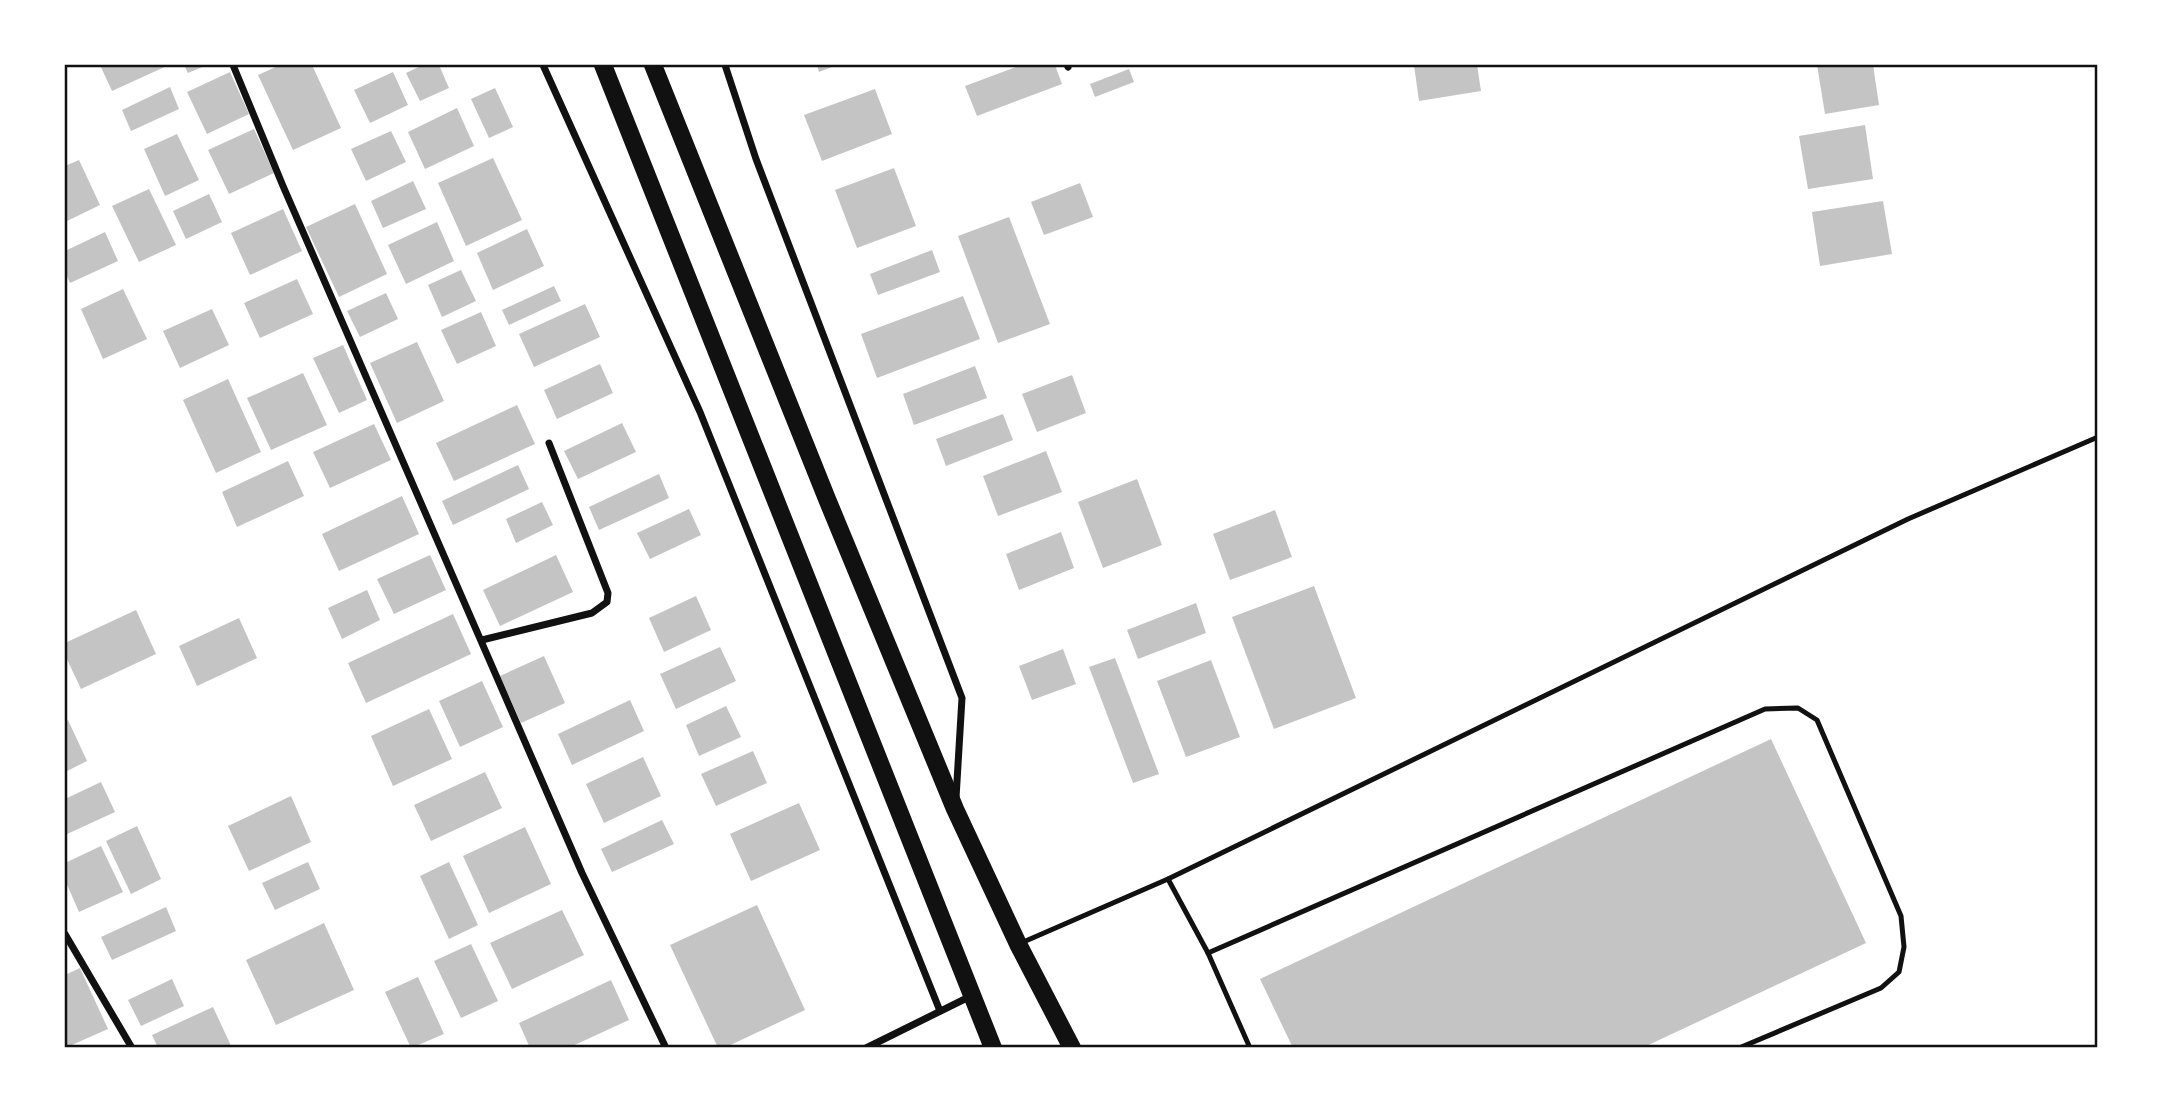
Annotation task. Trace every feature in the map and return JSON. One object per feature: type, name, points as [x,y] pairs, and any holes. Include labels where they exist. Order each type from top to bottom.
[{"type":"main road","points":[[603,65],[993,1048]]},
{"type":"main road","points":[[653,65],[955,809],[1018,944],[1072,1048]]},
{"type":"street","points":[[233,65],[288,199],[582,873],[666,1048]]},
{"type":"street","points":[[543,65],[700,412],[940,1011]]},
{"type":"street","points":[[725,65],[756,159],[962,698],[955,809]]},
{"type":"street","points":[[482,640],[592,613],[607,602],[608,593],[549,443]]},
{"type":"street","points":[[65,934],[132,1048]]},
{"type":"street","points":[[866,1048],[972,996]]},
{"type":"lane","points":[[1018,944],[1168,879],[1908,519],[2098,437]]},
{"type":"lane","points":[[1208,953],[1765,709],[1798,708],[1817,720],[1901,916],[1904,947],[1899,972],[1881,988],[1739,1048]]},
{"type":"lane","points":[[1168,879],[1208,953],[1250,1048]]},
{"type":"building","points":[[100,65],[169,65],[112,91]]},
{"type":"building","points":[[184,65],[207,65],[188,73]]},
{"type":"building","points":[[280,65],[312,65],[341,128],[293,150],[258,75]]},
{"type":"building","points":[[423,65],[439,65],[449,88],[420,101],[406,73]]},
{"type":"building","points":[[817,65],[837,65],[819,72]]},
{"type":"building","points":[[1021,65],[1055,65],[1062,84],[977,116],[965,86]]},
{"type":"building","points":[[1414,65],[1477,65],[1481,91],[1419,101]]},
{"type":"building","points":[[1817,65],[1873,65],[1879,105],[1825,114]]},
{"type":"building","points":[[1129,69],[1134,82],[1095,97],[1090,84]]},
{"type":"building","points":[[230,72],[249,114],[207,134],[187,92]]},
{"type":"building","points":[[393,72],[408,105],[370,123],[354,90]]},
{"type":"building","points":[[170,87],[179,109],[131,131],[122,110]]},
{"type":"building","points":[[495,88],[513,127],[489,138],[471,99]]},
{"type":"building","points":[[875,89],[892,134],[822,161],[804,115]]},
{"type":"building","points":[[457,108],[474,146],[425,169],[408,132]]},
{"type":"building","points":[[1865,125],[1873,179],[1808,189],[1799,136]]},
{"type":"building","points":[[254,129],[274,173],[229,194],[208,150]]},
{"type":"building","points":[[391,131],[406,162],[366,181],[351,149]]},
{"type":"building","points":[[177,134],[199,180],[165,196],[144,149]]},
{"type":"building","points":[[493,158],[522,220],[466,246],[438,183]]},
{"type":"building","points":[[79,160],[100,205],[65,222],[65,166]]},
{"type":"building","points":[[894,168],[916,226],[857,248],[835,190]]},
{"type":"building","points":[[413,181],[426,209],[383,228],[371,201]]},
{"type":"building","points":[[1080,183],[1093,217],[1044,235],[1031,202]]},
{"type":"building","points":[[149,189],[176,245],[139,262],[112,206]]},
{"type":"building","points":[[209,194],[222,222],[186,239],[173,211]]},
{"type":"building","points":[[1883,201],[1892,254],[1820,266],[1812,212]]},
{"type":"building","points":[[355,204],[387,274],[339,297],[306,227]]},
{"type":"building","points":[[283,209],[302,251],[250,275],[231,233]]},
{"type":"building","points":[[1009,217],[1050,324],[998,343],[958,236]]},
{"type":"building","points":[[437,222],[454,261],[406,284],[388,245]]},
{"type":"building","points":[[527,229],[544,266],[493,290],[477,253]]},
{"type":"building","points":[[105,232],[118,261],[70,283],[65,272],[65,251]]},
{"type":"building","points":[[932,250],[940,272],[878,295],[870,274]]},
{"type":"building","points":[[461,270],[476,301],[442,317],[428,285]]},
{"type":"building","points":[[297,279],[313,314],[260,338],[244,303]]},
{"type":"building","points":[[554,286],[561,301],[509,325],[502,310]]},
{"type":"building","points":[[123,289],[147,339],[103,359],[81,309]]},
{"type":"building","points":[[386,293],[398,319],[360,337],[347,311]]},
{"type":"building","points":[[963,296],[980,339],[877,378],[861,334]]},
{"type":"building","points":[[585,304],[600,337],[534,367],[519,334]]},
{"type":"building","points":[[212,309],[229,345],[180,368],[163,331]]},
{"type":"building","points":[[481,312],[496,346],[457,364],[441,330]]},
{"type":"building","points":[[417,342],[444,401],[397,423],[370,363]]},
{"type":"building","points":[[343,345],[367,400],[339,413],[313,358]]},
{"type":"building","points":[[600,364],[613,393],[557,419],[544,390]]},
{"type":"building","points":[[975,366],[987,398],[914,425],[903,394]]},
{"type":"building","points":[[303,373],[327,425],[271,450],[247,398]]},
{"type":"building","points":[[1072,375],[1086,413],[1037,432],[1022,394]]},
{"type":"building","points":[[228,379],[261,452],[216,473],[183,400]]},
{"type":"building","points":[[517,405],[535,444],[454,481],[436,443]]},
{"type":"building","points":[[1003,414],[1013,440],[946,466],[936,439]]},
{"type":"building","points":[[622,423],[636,452],[578,479],[564,451]]},
{"type":"building","points":[[374,424],[391,460],[330,488],[313,452]]},
{"type":"building","points":[[1046,451],[1062,492],[998,516],[983,476]]},
{"type":"building","points":[[288,461],[304,496],[237,527],[222,492]]},
{"type":"building","points":[[518,465],[529,489],[453,525],[442,501]]},
{"type":"building","points":[[659,474],[669,498],[599,530],[589,507]]},
{"type":"building","points":[[1137,479],[1162,545],[1103,568],[1078,502]]},
{"type":"building","points":[[402,496],[419,534],[339,571],[322,534]]},
{"type":"building","points":[[542,502],[553,525],[516,543],[506,519]]},
{"type":"building","points":[[689,509],[701,535],[650,559],[637,533]]},
{"type":"building","points":[[1275,510],[1292,557],[1230,580],[1213,534]]},
{"type":"building","points":[[1061,532],[1074,568],[1019,590],[1006,554]]},
{"type":"building","points":[[430,555],[446,590],[394,614],[377,579]]},
{"type":"building","points":[[556,555],[573,592],[500,626],[483,590]]},
{"type":"building","points":[[1314,586],[1356,698],[1274,729],[1232,617]]},
{"type":"building","points":[[367,590],[380,620],[342,639],[328,608]]},
{"type":"building","points":[[696,596],[711,630],[664,652],[649,618]]},
{"type":"building","points":[[1196,603],[1206,633],[1138,659],[1127,630]]},
{"type":"building","points":[[136,610],[156,654],[81,689],[65,655],[65,643]]},
{"type":"building","points":[[453,614],[471,654],[366,703],[348,663]]},
{"type":"building","points":[[239,618],[257,658],[197,686],[179,646]]},
{"type":"building","points":[[720,647],[736,681],[676,709],[660,674]]},
{"type":"building","points":[[1063,649],[1076,684],[1032,700],[1019,666]]},
{"type":"building","points":[[544,656],[565,703],[521,723],[500,676]]},
{"type":"building","points":[[1115,658],[1159,774],[1133,783],[1089,667]]},
{"type":"building","points":[[1211,660],[1240,737],[1186,757],[1157,681]]},
{"type":"building","points":[[482,681],[503,727],[460,747],[439,701]]},
{"type":"building","points":[[630,700],[644,731],[572,765],[558,734]]},
{"type":"building","points":[[726,706],[741,737],[699,756],[686,725]]},
{"type":"building","points":[[429,709],[452,759],[393,786],[371,736]]},
{"type":"building","points":[[68,720],[87,761],[65,772],[65,722]]},
{"type":"building","points":[[1771,739],[1866,943],[1642,1048],[1293,1048],[1260,979]]},
{"type":"building","points":[[753,751],[767,783],[716,806],[701,774]]},
{"type":"building","points":[[643,757],[661,796],[604,823],[586,784]]},
{"type":"building","points":[[485,772],[502,808],[431,841],[414,805]]},
{"type":"building","points":[[101,782],[115,812],[65,835],[65,799]]},
{"type":"building","points":[[291,796],[311,842],[249,871],[228,826]]},
{"type":"building","points":[[799,803],[820,850],[751,881],[730,834]]},
{"type":"building","points":[[662,820],[674,844],[612,872],[601,849]]},
{"type":"building","points":[[137,826],[161,879],[131,894],[106,841]]},
{"type":"building","points":[[525,827],[551,884],[489,913],[463,856]]},
{"type":"building","points":[[101,846],[123,892],[79,912],[65,880],[65,863]]},
{"type":"building","points":[[308,862],[320,889],[275,910],[262,883]]},
{"type":"building","points":[[449,862],[478,925],[449,939],[420,876]]},
{"type":"building","points":[[757,905],[805,1010],[724,1048],[718,1048],[670,945]]},
{"type":"building","points":[[166,907],[176,931],[112,960],[101,937]]},
{"type":"building","points":[[562,910],[584,955],[512,989],[490,943]]},
{"type":"building","points":[[324,923],[354,990],[276,1025],[246,960]]},
{"type":"building","points":[[471,944],[498,1001],[461,1018],[434,961]]},
{"type":"building","points":[[80,968],[108,1029],[65,1048],[65,975]]},
{"type":"building","points":[[418,977],[444,1034],[411,1048],[385,992]]},
{"type":"building","points":[[172,979],[184,1006],[141,1026],[128,1000]]},
{"type":"building","points":[[611,980],[629,1020],[568,1048],[530,1048],[519,1023]]},
{"type":"building","points":[[213,1007],[232,1048],[158,1048],[152,1035]]}]
